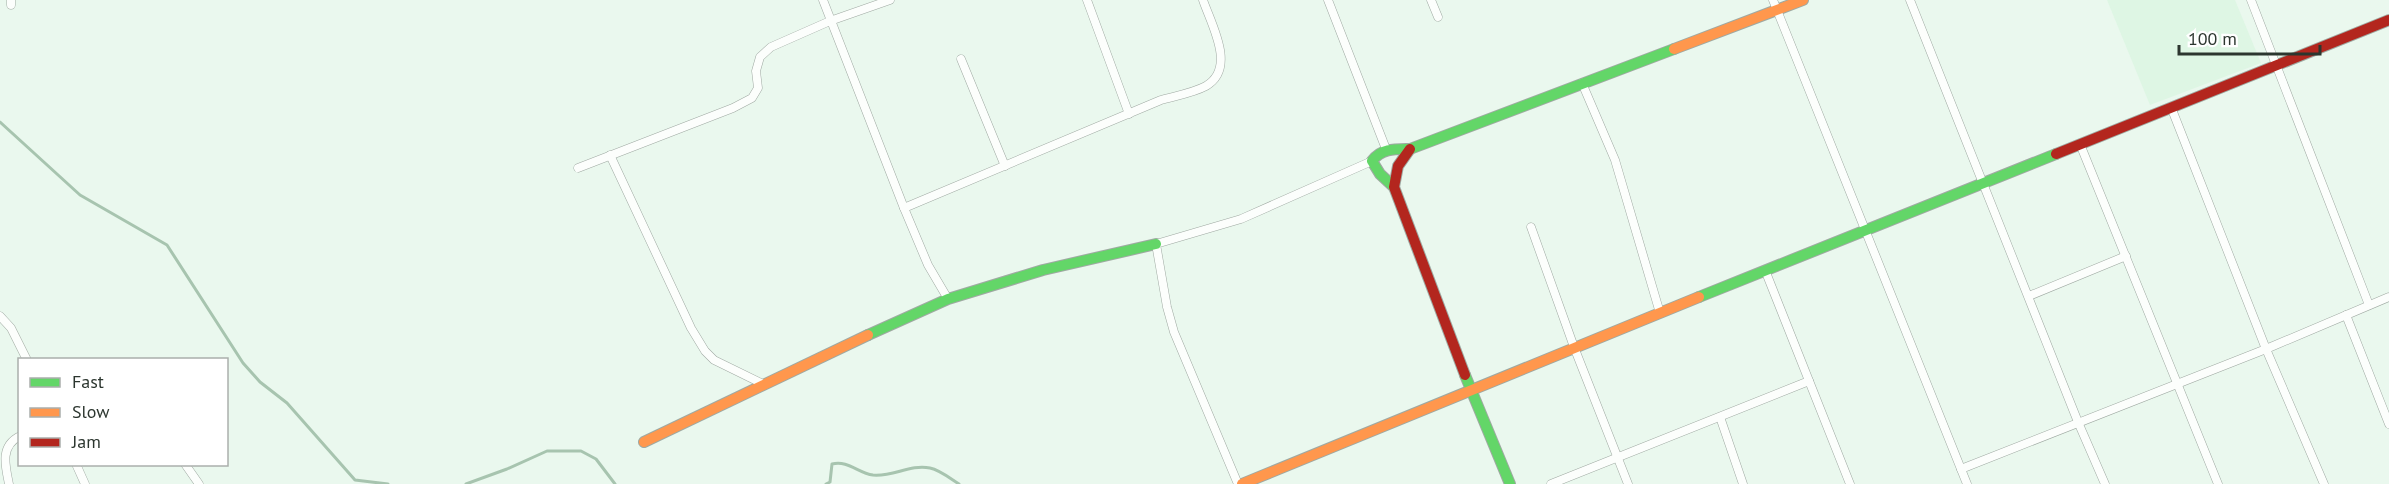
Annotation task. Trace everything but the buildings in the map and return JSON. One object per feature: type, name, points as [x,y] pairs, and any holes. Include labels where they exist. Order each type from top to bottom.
[{"type":"street","points":[[823,0],[904,208],[928,265],[948,299]]},
{"type":"street","points":[[578,168],[733,108],[752,98],[758,88],[756,71],[760,57],[771,47],[830,21],[890,0]]},
{"type":"street","points":[[1087,0],[1129,114]]},
{"type":"street","points":[[904,208],[1161,100],[1204,87],[1217,74],[1222,54],[1203,0]]},
{"type":"street","points":[[1328,0],[1386,149]]},
{"type":"street","points":[[1431,0],[1438,17]]},
{"type":"street","points":[[644,442],[763,384],[948,299],[1043,270],[1156,244],[1241,219],[1372,161],[1376,153],[1386,149],[1410,149],[1776,5],[1803,0]]},
{"type":"street","points":[[1910,0],[2078,422],[2105,484]]},
{"type":"street","points":[[2251,0],[2369,305]]},
{"type":"street","points":[[1776,5],[1967,484]]},
{"type":"street","points":[[1156,244],[1167,307],[1174,332],[1240,484],[1574,347],[2389,20]]},
{"type":"street","points":[[961,59],[1005,166]]},
{"type":"street","points":[[1582,83],[1615,160],[1660,313]]},
{"type":"street","points":[[2171,107],[2266,349],[2324,484]]},
{"type":"street","points":[[2080,144],[2218,484]]},
{"type":"street","points":[[1410,149],[1398,164],[1394,174],[1394,187],[1470,389],[1510,484]]},
{"type":"street","points":[[610,155],[691,328],[705,351],[714,360],[763,384]]},
{"type":"street","points":[[1372,161],[1380,174],[1394,187]]},
{"type":"street","points":[[1531,227],[1574,347],[1628,484]]},
{"type":"street","points":[[2029,296],[2126,256]]},
{"type":"street","points":[[1765,270],[1850,484]]},
{"type":"street","points":[[1961,469],[2266,349],[2389,297]]},
{"type":"street","points":[[2346,315],[2389,424]]},
{"type":"street","points":[[0,316],[10,328],[26,358]]},
{"type":"street","points":[[1551,484],[1809,381]]},
{"type":"street","points":[[1720,417],[1743,484]]},
{"type":"street","points":[[9,484],[4,453],[9,443],[18,437]]},
{"type":"street","points":[[76,466],[85,484]]},
{"type":"street","points":[[186,466],[199,484]]},
{"type":"shaded area","points":[[2107,0],[2235,0],[2261,63],[2150,105]]},
{"type":"waterway","points":[[0,122],[80,195],[167,245],[243,363],[260,382],[287,403],[355,480],[388,484]]},
{"type":"waterway","points":[[466,484],[547,451],[581,451],[596,459],[615,484]]},
{"type":"waterway","points":[[826,484],[830,482],[832,464],[838,463],[873,475],[923,467],[930,468],[959,484]]},
{"type":"traffic: fast","points":[[1394,187],[1380,174],[1372,161],[1380,154],[1389,150],[1410,149],[1674,49]]},
{"type":"traffic: fast","points":[[1699,297],[2056,154]]},
{"type":"traffic: fast","points":[[868,335],[948,299],[1043,270],[1156,244]]},
{"type":"traffic: fast","points":[[1465,375],[1510,484]]},
{"type":"traffic: slow","points":[[1674,49],[1803,0]]},
{"type":"traffic: slow","points":[[1242,484],[1699,297]]},
{"type":"traffic: slow","points":[[644,442],[868,335]]},
{"type":"traffic: jam","points":[[2056,154],[2389,20]]},
{"type":"traffic: jam","points":[[1410,149],[1398,166],[1394,187],[1465,375]]}]
